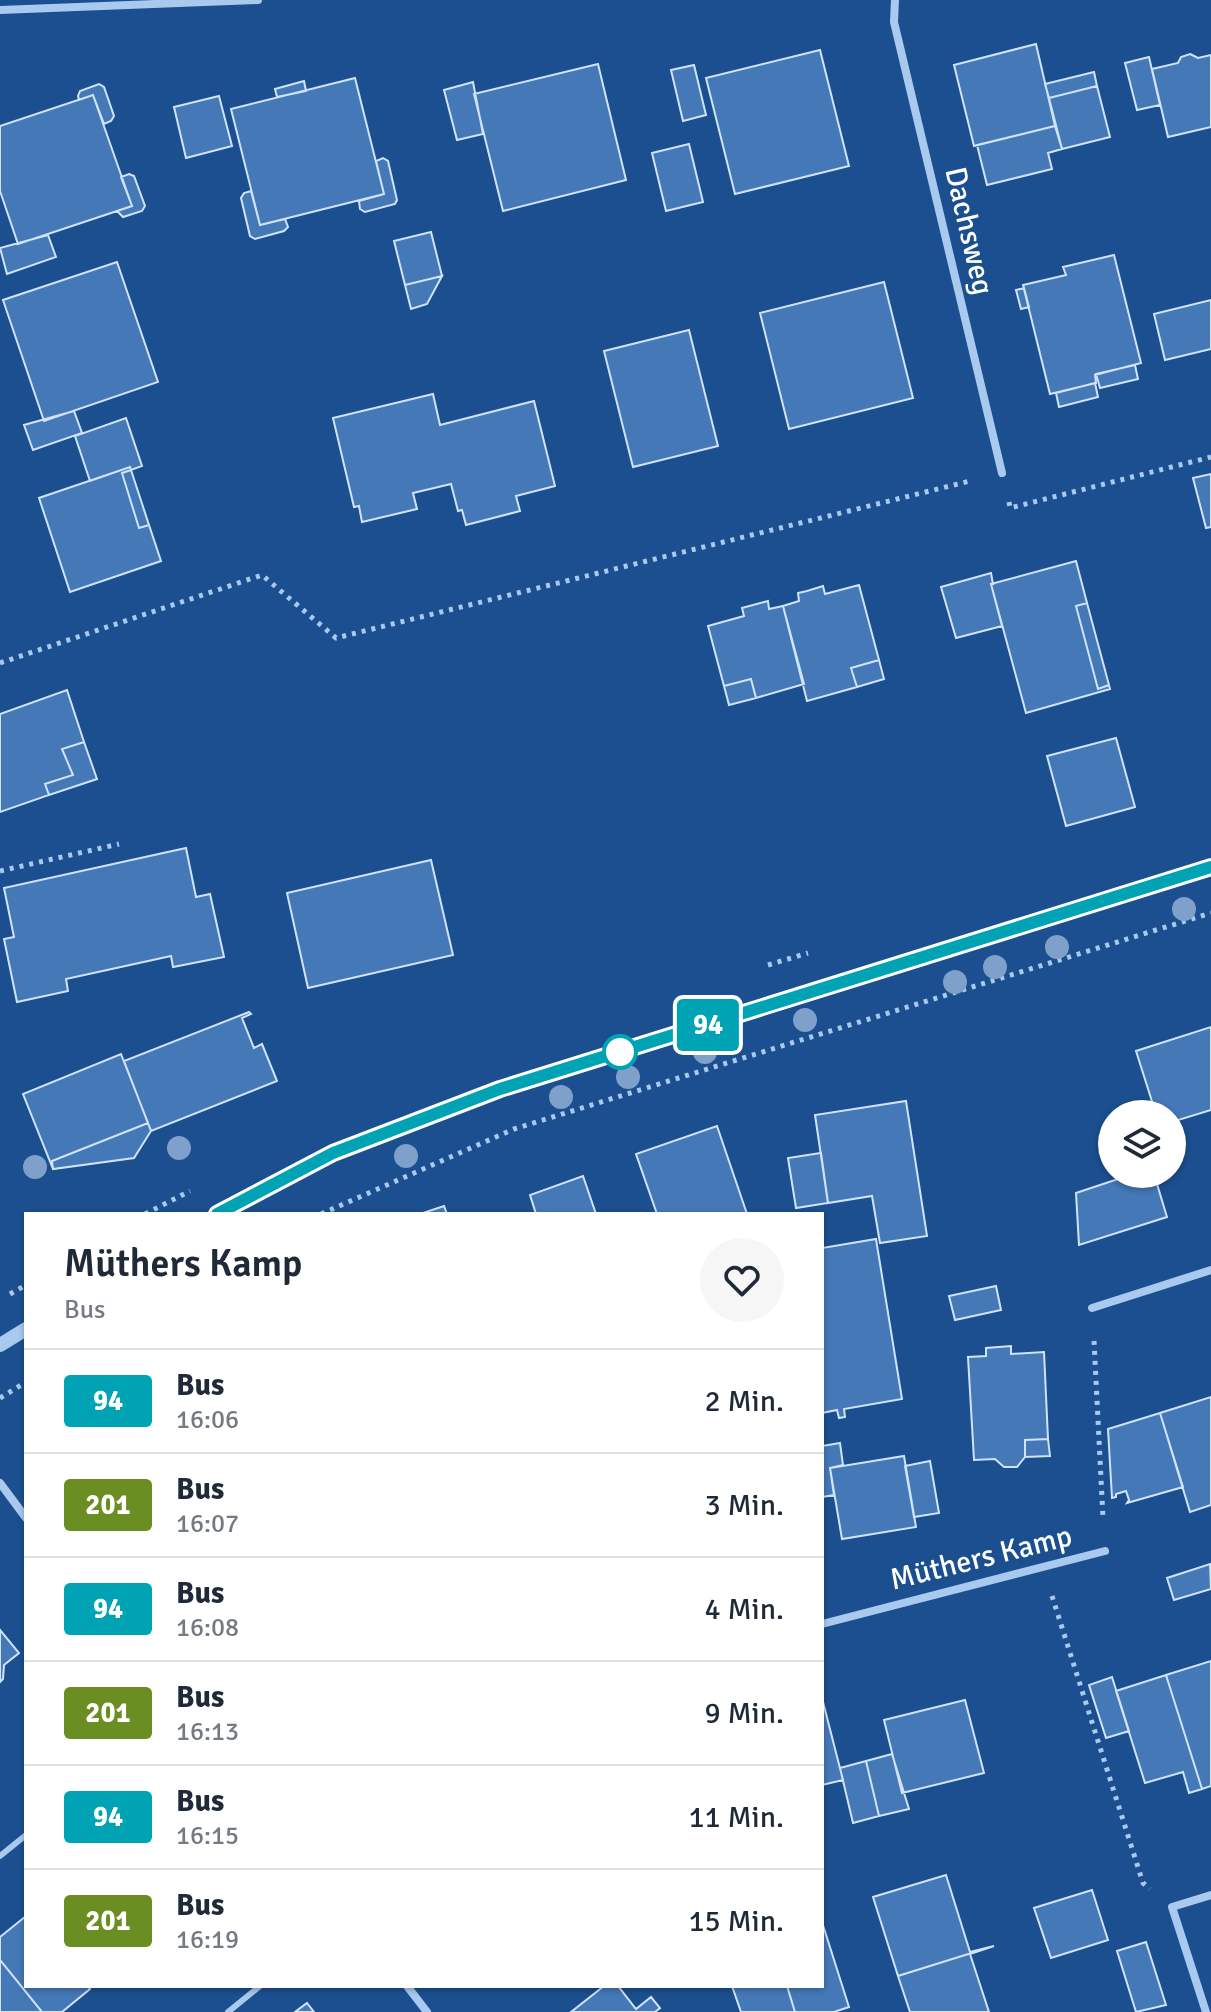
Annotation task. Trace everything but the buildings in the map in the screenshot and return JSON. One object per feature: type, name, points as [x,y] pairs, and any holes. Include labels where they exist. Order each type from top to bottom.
[{"type":"street","points":[[0,10],[258,0]]},
{"type":"street","name":"Dachsweg","points":[[895,0],[894,22],[1002,473]]},
{"type":"street","points":[[221,1212],[333,1153],[500,1089],[1211,868]]},
{"type":"street","points":[[1092,1308],[1211,1270]]},
{"type":"street","points":[[0,1345],[24,1330]]},
{"type":"street","points":[[0,1483],[24,1515]]},
{"type":"street","name":"Müthers Kamp","points":[[824,1623],[1105,1551]]},
{"type":"street","points":[[1206,2012],[1172,1907],[1211,1895]]},
{"type":"street","points":[[409,1988],[427,2012]]},
{"type":"lane","points":[[0,1856],[24,1837]]},
{"type":"lane","points":[[228,2012],[258,1988]]},
{"type":"path","points":[[0,663],[262,575],[336,638],[1002,473],[1010,508],[1211,457]]},
{"type":"path","points":[[0,871],[119,844]]},
{"type":"path","points":[[326,1212],[514,1129],[1211,913]]},
{"type":"path","points":[[0,1300],[24,1286]]},
{"type":"path","points":[[1092,1308],[1105,1551]]},
{"type":"path","points":[[0,1398],[24,1383]]},
{"type":"path","points":[[1042,1567],[1143,1883],[1172,1907]]},
{"type":"bus line","name":"94","points":[[221,1212],[333,1153],[500,1089],[1211,867]]}]
